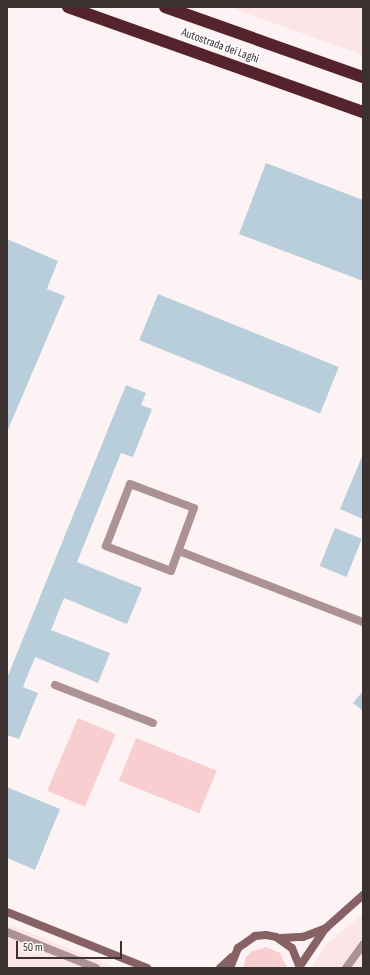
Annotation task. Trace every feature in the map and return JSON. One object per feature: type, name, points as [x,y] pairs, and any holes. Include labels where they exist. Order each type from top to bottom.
[{"type":"highway","name":"Autostrada dei Laghi","points":[[68,7],[363,112]]},
{"type":"highway","name":"Autostrada dei Laghi","points":[[165,7],[363,77]]},
{"type":"street","points":[[130,484],[194,508],[179,551],[171,571],[106,546],[130,484]]},
{"type":"street","points":[[179,551],[363,622]]},
{"type":"street","points":[[55,686],[153,723]]},
{"type":"street","points":[[300,967],[326,928],[363,895]]},
{"type":"street","points":[[7,912],[146,968]]},
{"type":"street","points":[[220,968],[242,944],[255,936],[290,939],[302,937],[326,928]]},
{"type":"street","points":[[7,932],[96,968]]},
{"type":"street","points":[[276,937],[292,948],[300,967]]},
{"type":"street","points":[[346,968],[363,945]]},
{"type":"street","points":[[230,968],[232,956]]},
{"type":"shaded area","points":[[230,7],[363,7],[363,55],[245,13]]},
{"type":"shaded area","points":[[78,718],[116,734],[85,807],[47,791]]},
{"type":"shaded area","points":[[136,738],[217,771],[199,813],[119,781]]},
{"type":"shaded area","points":[[363,914],[363,968],[311,968],[325,945]]},
{"type":"shaded area","points":[[7,925],[18,928],[117,968],[7,968]]},
{"type":"shaded area","points":[[266,947],[280,953],[287,968],[243,968],[246,957],[251,952]]},
{"type":"building","points":[[266,163],[363,200],[363,281],[239,234]]},
{"type":"building","points":[[7,239],[58,261],[47,289],[65,296],[7,432]]},
{"type":"building","points":[[158,294],[339,367],[320,413],[139,340]]},
{"type":"building","points":[[126,385],[146,393],[141,405],[152,409],[133,457],[121,453],[77,562],[142,588],[127,624],[64,598],[51,630],[110,653],[98,683],[35,657],[23,687],[38,693],[19,739],[7,735],[7,678]]},
{"type":"building","points":[[363,454],[363,519],[340,509]]},
{"type":"building","points":[[335,528],[362,539],[347,577],[320,566]]},
{"type":"building","points":[[363,691],[363,711],[353,703]]},
{"type":"building","points":[[7,787],[60,809],[35,870],[7,858]]}]
